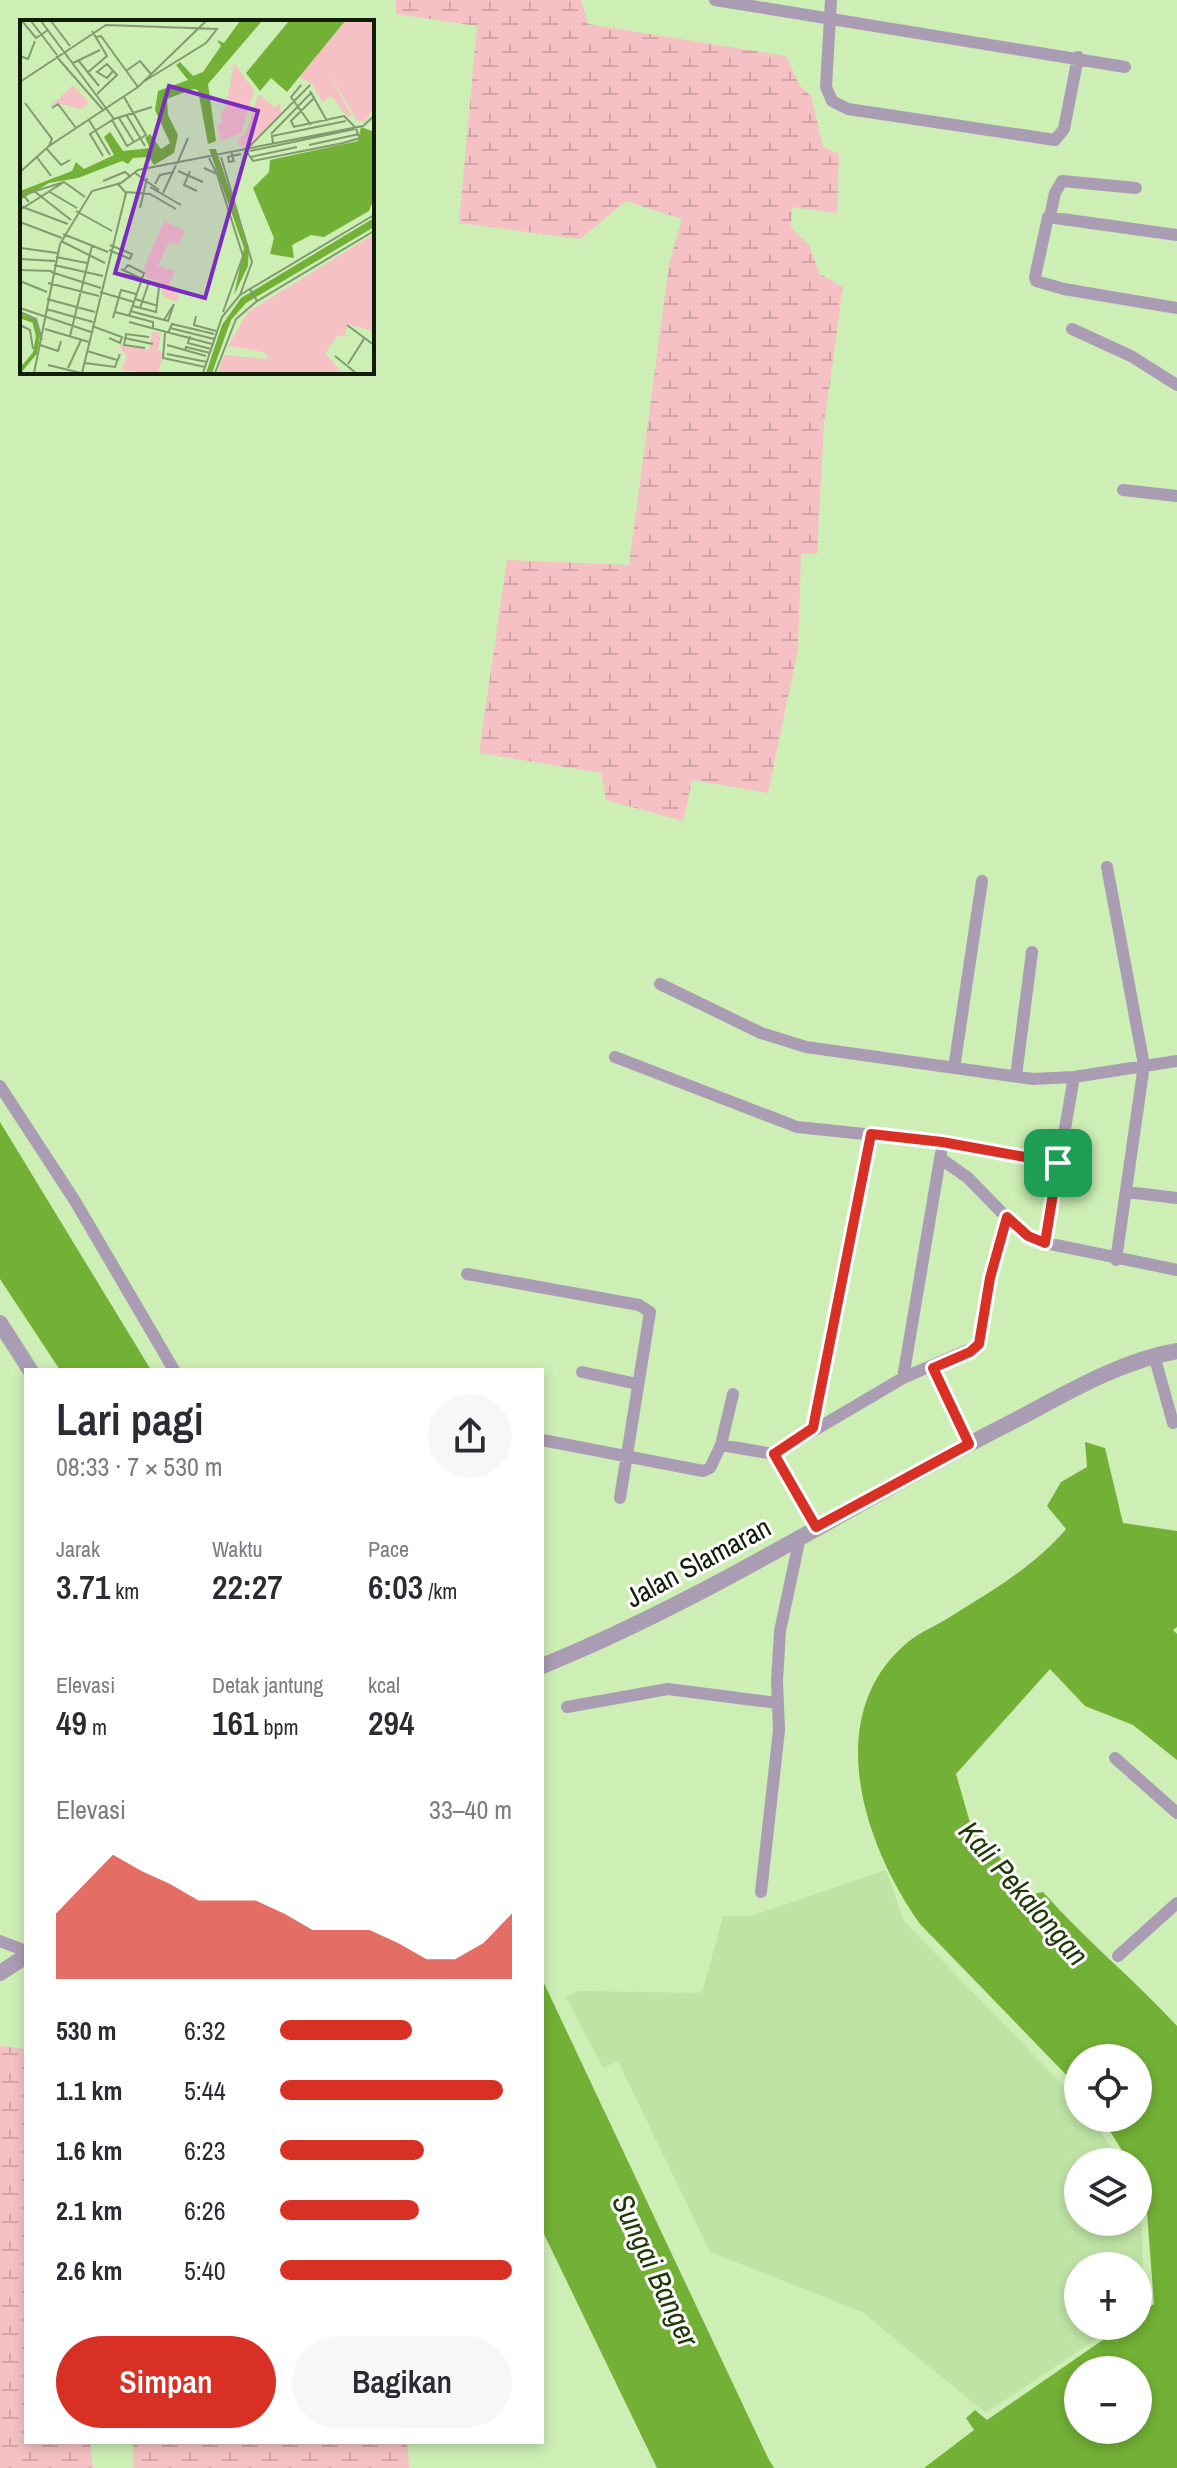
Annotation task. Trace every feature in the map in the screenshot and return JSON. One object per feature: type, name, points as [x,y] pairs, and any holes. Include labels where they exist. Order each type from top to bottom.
[{"type":"street","points":[[715,0],[1125,67]]},
{"type":"street","points":[[831,0],[826,87],[832,101],[848,109],[1049,141],[1062,135],[1078,57]]},
{"type":"street","points":[[1050,216],[1055,193],[1062,181],[1136,188]]},
{"type":"street","points":[[1177,235],[1050,216],[1045,219],[1036,262],[1036,281],[1064,289],[1177,308]]},
{"type":"street","points":[[1072,329],[1131,356],[1177,385]]},
{"type":"street","points":[[1123,490],[1177,496]]},
{"type":"street","points":[[1107,867],[1144,1065],[1116,1260]]},
{"type":"street","points":[[954,1068],[982,881]]},
{"type":"street","points":[[1016,1076],[1032,952]]},
{"type":"street","points":[[660,984],[786,1043],[1016,1076],[1074,1077],[1177,1061]]},
{"type":"street","points":[[615,1057],[797,1127],[942,1142],[1058,1163]]},
{"type":"street","points":[[1045,1243],[1074,1077]]},
{"type":"street","points":[[0,1086],[75,1201],[173,1368]]},
{"type":"street","points":[[813,1428],[871,1134]]},
{"type":"street","points":[[903,1378],[942,1142]]},
{"type":"street","points":[[940,1158],[968,1178],[1028,1236],[1116,1260],[1177,1270]]},
{"type":"street","points":[[1127,1192],[1177,1198]]},
{"type":"street","points":[[721,1445],[774,1454],[813,1428],[903,1378],[970,1352],[979,1344],[990,1278],[1007,1217]]},
{"type":"street","points":[[467,1274],[648,1308],[650,1325],[637,1384],[620,1498]]},
{"type":"street","points":[[0,1323],[29,1368]]},
{"type":"street","name":"Jalan Slamaran","points":[[544,1665],[614,1637],[969,1444],[1121,1368],[1154,1355],[1177,1351]]},
{"type":"street","points":[[1154,1355],[1173,1423]]},
{"type":"street","points":[[933,1368],[969,1444]]},
{"type":"street","points":[[582,1372],[637,1384]]},
{"type":"street","points":[[544,1440],[703,1471],[710,1468],[721,1445],[733,1394]]},
{"type":"street","points":[[774,1454],[816,1527]]},
{"type":"street","points":[[761,1892],[779,1730],[780,1631],[800,1537]]},
{"type":"street","points":[[567,1707],[668,1689],[777,1703]]},
{"type":"street","points":[[1115,1758],[1177,1813]]},
{"type":"street","points":[[1118,1956],[1177,1903]]},
{"type":"street","points":[[0,1941],[24,1953]]},
{"type":"street","points":[[0,1973],[24,1955]]},
{"type":"shaded area","points":[[886,1870],[904,1921],[1064,2087],[1064,2132],[1101,2132],[1112,2148],[1064,2148],[1064,2236],[1142,2236],[1143,2252],[1064,2252],[1064,2340],[1095,2340],[1071,2356],[1064,2356],[1064,2361],[986,2413],[862,2312],[710,2252],[618,2061],[603,2068],[566,1997],[579,1991],[702,1993],[723,1916],[751,1916]]},
{"type":"green space","points":[[396,0],[581,0],[588,24],[786,56],[800,86],[811,96],[823,147],[839,154],[837,213],[792,207],[791,228],[809,245],[820,274],[843,287],[824,424],[817,554],[801,554],[798,649],[768,793],[692,780],[683,821],[606,800],[601,773],[479,753],[507,560],[629,565],[669,264],[682,219],[626,201],[580,239],[459,223],[477,26],[396,14]]},
{"type":"green space","points":[[0,2046],[24,2049],[24,2444],[90,2444],[93,2468],[0,2468]]},
{"type":"green space","points":[[133,2444],[407,2444],[409,2468],[133,2468]]},
{"type":"water","points":[[0,1122],[150,1368],[59,1368],[0,1279]]},
{"type":"water","name":"Kali Pekalongan","points":[[1085,1442],[1105,1448],[1123,1523],[1177,1531],[1177,1627],[1173,1630],[1177,1634],[1177,1760],[1133,1725],[1085,1706],[1050,1669],[956,1774],[971,1826],[1033,1894],[1043,1892],[1177,2026],[1177,2468],[924,2468],[974,2430],[966,2418],[975,2410],[987,2420],[1064,2367],[1064,2444],[1152,2444],[1152,2356],[1080,2356],[1103,2340],[1152,2340],[1154,2304],[1149,2236],[1152,2236],[1152,2148],[1120,2148],[1111,2132],[1152,2132],[1152,2044],[1064,2044],[1064,2073],[920,1924],[882,1857],[868,1819],[860,1781],[858,1742],[865,1706],[881,1672],[912,1639],[1009,1579],[1053,1543],[1066,1529],[1047,1506],[1061,1482],[1087,1467]]},
{"type":"water","name":"Sungai Banger","points":[[544,1983],[774,2468],[657,2468],[544,2234]]},
{"type":"route","points":[[871,1134],[942,1142],[1058,1163],[1045,1243],[1028,1236],[1007,1217],[990,1278],[979,1344],[970,1352],[933,1368],[969,1444],[816,1527],[774,1454],[813,1428],[871,1134]]}]
